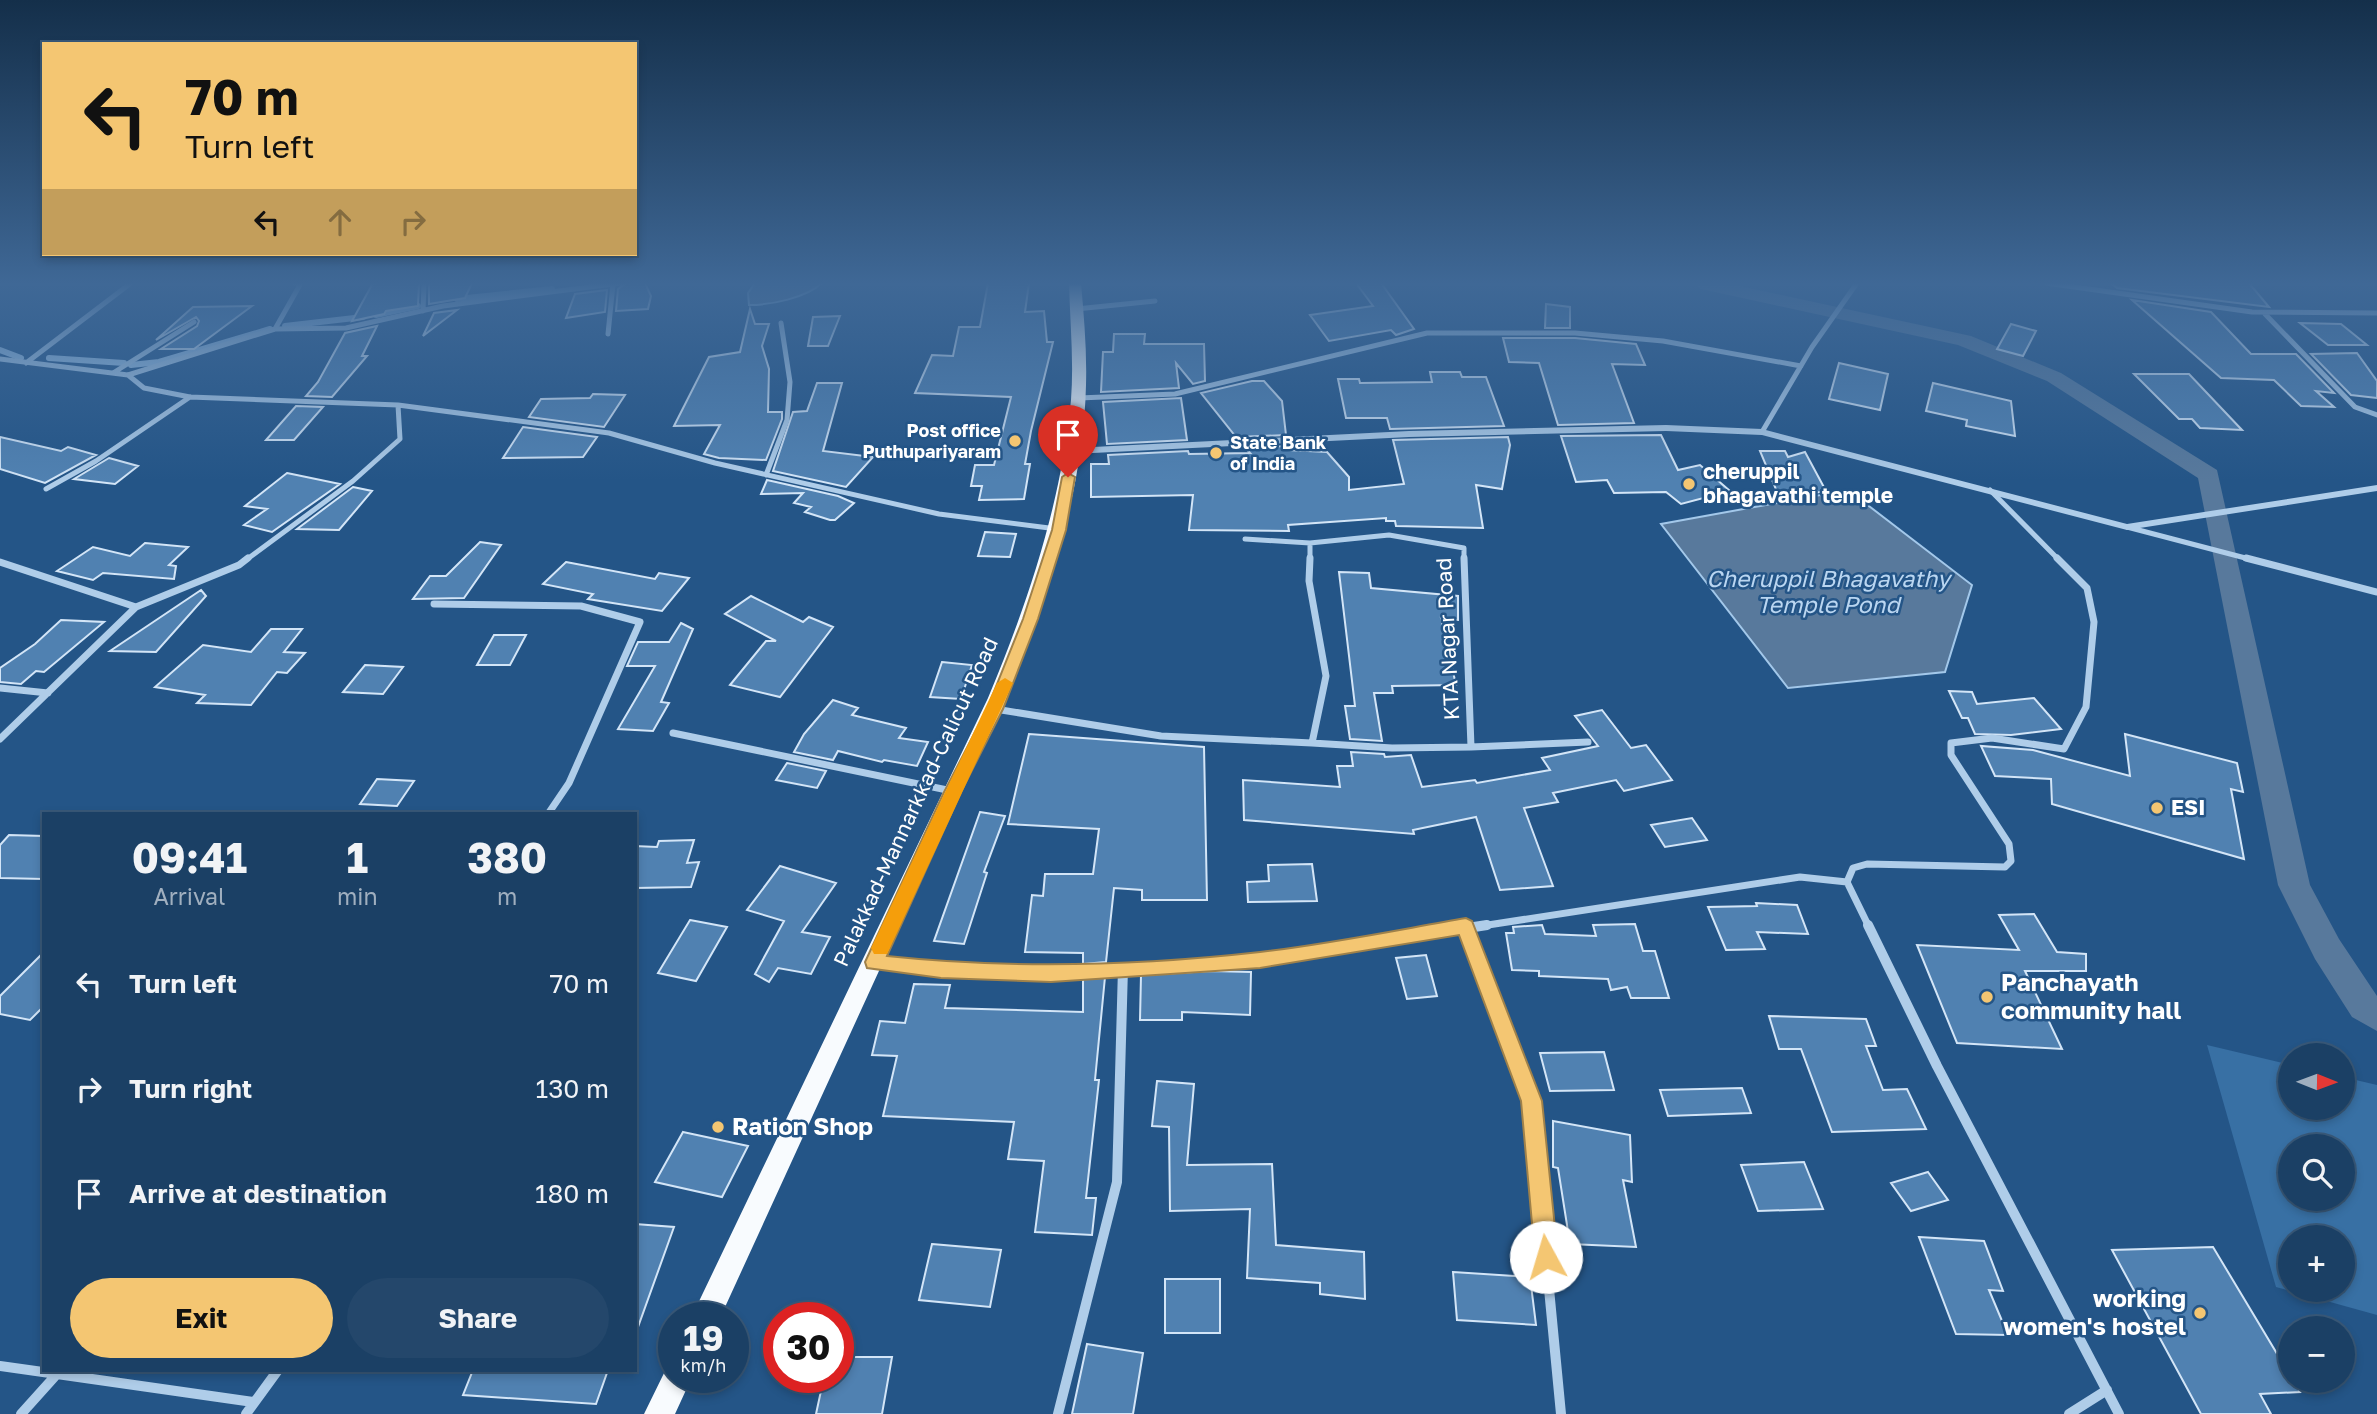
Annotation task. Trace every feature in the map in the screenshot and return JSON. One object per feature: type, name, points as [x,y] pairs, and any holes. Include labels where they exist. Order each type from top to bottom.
[{"type":"highway","name":"Palakkad-Mannarkkad-Calicut Road","points":[[713,1302],[952,792],[995,709],[1030,619],[1059,530],[1073,451],[1078,398],[1077,349]]},
{"type":"highway","points":[[659,1414],[669,1393]]},
{"type":"street","points":[[25,363],[44,349]]},
{"type":"street","points":[[113,373],[151,349]]},
{"type":"street","points":[[0,359],[128,375],[211,349]]},
{"type":"street","points":[[766,475],[787,420],[790,382],[785,349]]},
{"type":"street","points":[[1078,398],[1175,394],[1361,349]]},
{"type":"street","points":[[1707,349],[1801,366]]},
{"type":"street","points":[[1762,432],[1813,349]]},
{"type":"street","points":[[2299,349],[2355,407],[2377,415]]},
{"type":"street","points":[[128,375],[144,388],[190,397],[398,405],[609,433],[766,475],[939,514],[1059,530]]},
{"type":"street","points":[[46,489],[96,461],[190,397]]},
{"type":"street","points":[[0,739],[136,607],[239,565],[353,481],[400,439],[398,405]]},
{"type":"street","points":[[1073,451],[1409,434],[1667,428],[1762,432],[2261,564],[2377,592]]},
{"type":"street","points":[[2127,527],[2377,488]]},
{"type":"street","points":[[1990,491],[2087,588],[2094,622],[2086,707],[2064,749],[2020,741],[1965,738],[1951,743],[1951,755],[2009,844],[2011,861],[2005,867],[1867,864],[1853,868],[1847,882],[1937,1066],[2119,1414]]},
{"type":"street","name":"KTA Nagar Road","points":[[1310,543],[1389,535],[1464,548],[1471,747]]},
{"type":"street","points":[[1245,539],[1310,543],[1309,581],[1326,676],[1312,743]]},
{"type":"street","points":[[0,562],[136,607]]},
{"type":"street","points":[[434,604],[581,606],[640,622],[569,782],[549,812]]},
{"type":"street","points":[[0,688],[48,692]]},
{"type":"street","name":"KTA Nagar Road","points":[[995,709],[1161,736],[1392,748],[1587,741]]},
{"type":"street","points":[[673,733],[952,792]]},
{"type":"street","points":[[874,962],[941,970],[1051,974],[1260,960],[1466,926],[1800,877],[1847,882]]},
{"type":"street","points":[[1466,926],[1531,1101],[1562,1414]]},
{"type":"street","points":[[1058,1414],[1117,1182],[1123,968]]},
{"type":"street","points":[[0,1366],[42,1372]]},
{"type":"street","points":[[43,1372],[253,1402]]},
{"type":"street","points":[[246,1414],[276,1372]]},
{"type":"street","points":[[21,1414],[57,1374]]},
{"type":"street","points":[[2069,1414],[2107,1390]]},
{"type":"shaded area","points":[[2207,1045],[2278,1062],[2278,1120],[2356,1120],[2356,1080],[2377,1085],[2377,1315],[2330,1302],[2355,1302],[2355,1225],[2278,1225],[2278,1288]]},
{"type":"water","name":"Cheruppil Bhagavathy Temple Pond","points":[[1848,490],[1972,585],[1945,672],[1788,688],[1661,524]]},
{"type":"building","points":[[336,349],[366,349],[362,356],[367,356],[332,397],[306,396],[318,382]]},
{"type":"building","points":[[741,349],[763,349],[769,369],[768,412],[782,412],[782,419],[766,460],[719,458],[704,454],[720,425],[674,426],[709,357],[740,352]]},
{"type":"building","points":[[954,349],[1051,349],[1025,464],[1030,464],[1024,499],[979,500],[982,486],[971,486],[975,465],[994,465],[1011,397],[915,393],[932,355],[953,356]]},
{"type":"building","points":[[1113,349],[1204,349],[1205,381],[1193,384],[1176,363],[1179,388],[1101,392],[1103,352],[1113,352]]},
{"type":"building","points":[[1506,349],[1638,349],[1645,365],[1612,364],[1634,423],[1558,425],[1539,363],[1509,362]]},
{"type":"building","points":[[1997,349],[2027,349],[2023,356]]},
{"type":"building","points":[[2188,349],[2246,349],[2251,354],[2296,354],[2334,393],[2316,391],[2334,407],[2301,406],[2274,380],[2221,378]]},
{"type":"building","points":[[2357,353],[2377,381],[2377,398],[2351,395],[2311,354]]},
{"type":"building","points":[[1839,363],[1888,374],[1880,410],[1829,399]]},
{"type":"building","points":[[1430,372],[1460,372],[1462,377],[1486,377],[1504,426],[1390,429],[1387,418],[1346,418],[1338,379],[1359,379],[1360,383],[1432,382]]},
{"type":"building","points":[[2134,374],[2189,374],[2242,430],[2200,428],[2192,419],[2179,419]]},
{"type":"building","points":[[1252,381],[1264,381],[1282,401],[1286,435],[1236,437],[1201,393]]},
{"type":"building","points":[[817,383],[842,383],[823,451],[873,457],[846,487],[773,471],[793,412],[807,411]]},
{"type":"building","points":[[1933,383],[2011,401],[2015,436],[1966,426],[1967,420],[1926,411]]},
{"type":"building","points":[[593,394],[625,395],[604,427],[529,417],[541,399],[590,398]]},
{"type":"building","points":[[1181,398],[1187,440],[1107,444],[1103,402]]},
{"type":"building","points":[[296,406],[323,407],[294,440],[266,440]]},
{"type":"building","points":[[523,427],[597,437],[583,457],[503,458]]},
{"type":"building","points":[[1661,435],[1678,470],[1700,465],[1730,491],[1681,504],[1666,492],[1614,493],[1607,480],[1576,482],[1561,436]]},
{"type":"building","points":[[0,437],[61,451],[68,447],[96,455],[45,483],[0,469]]},
{"type":"building","points":[[1508,437],[1510,445],[1502,489],[1476,485],[1483,528],[1396,526],[1395,521],[1386,521],[1386,518],[1288,525],[1289,531],[1189,530],[1193,495],[1091,497],[1091,464],[1109,464],[1108,455],[1188,451],[1189,454],[1250,453],[1245,448],[1287,446],[1288,450],[1327,452],[1349,477],[1349,490],[1404,484],[1393,440]]},
{"type":"building","points":[[1760,451],[1785,451],[1788,457],[1805,452],[1826,491],[1780,499]]},
{"type":"building","points":[[109,458],[138,466],[115,484],[74,479]]},
{"type":"building","points":[[287,473],[340,484],[272,532],[244,525],[267,509],[245,506]]},
{"type":"building","points":[[767,480],[838,496],[854,503],[835,520],[830,520],[805,512],[811,507],[794,503],[803,493],[761,494]]},
{"type":"building","points":[[353,487],[372,491],[339,530],[297,529]]},
{"type":"building","points":[[985,532],[1016,534],[1010,557],[978,556]]},
{"type":"building","points":[[480,542],[501,545],[464,598],[413,599],[430,576],[446,576]]},
{"type":"building","points":[[145,543],[188,547],[169,565],[176,566],[174,579],[103,573],[93,580],[57,571],[93,547],[130,556]]},
{"type":"building","points":[[566,562],[655,579],[659,573],[689,578],[662,611],[588,599],[593,594],[543,584]]},
{"type":"building","points":[[1339,572],[1369,573],[1371,588],[1458,596],[1458,620],[1441,618],[1456,685],[1392,686],[1393,693],[1374,693],[1382,741],[1350,739],[1345,706],[1355,706]]},
{"type":"building","points":[[201,590],[206,596],[156,652],[110,651]]},
{"type":"building","points":[[751,596],[803,622],[809,617],[833,627],[780,697],[730,685],[766,641],[776,641],[725,614]]},
{"type":"building","points":[[61,620],[104,622],[44,672],[36,671],[21,684],[0,682],[0,668],[35,644]]},
{"type":"building","points":[[681,623],[693,629],[661,702],[669,703],[653,731],[618,729],[655,666],[627,666],[638,642],[669,642]]},
{"type":"building","points":[[271,629],[302,629],[284,652],[305,653],[287,673],[277,672],[251,705],[197,703],[205,695],[155,687],[203,645],[251,652]]},
{"type":"building","points":[[494,635],[526,635],[510,665],[477,665]]},
{"type":"building","points":[[942,662],[972,665],[961,699],[930,697]]},
{"type":"building","points":[[365,665],[403,667],[383,694],[343,692]]},
{"type":"building","points":[[1949,691],[1972,692],[1977,704],[2034,698],[2061,729],[2011,735],[1975,734],[1968,718],[1962,718]]},
{"type":"building","points":[[833,700],[858,708],[852,715],[906,728],[899,738],[928,742],[917,766],[884,760],[882,762],[838,751],[833,760],[794,752],[804,734]]},
{"type":"building","points":[[1602,710],[1631,748],[1646,745],[1672,780],[1624,791],[1616,780],[1553,793],[1558,802],[1524,808],[1553,886],[1500,890],[1476,817],[1413,830],[1414,834],[1244,820],[1243,780],[1340,787],[1337,766],[1353,766],[1351,752],[1384,754],[1385,757],[1411,755],[1422,787],[1475,780],[1477,783],[1550,770],[1542,758],[1598,746],[1575,716]]},
{"type":"building","points":[[1029,734],[1204,747],[1207,900],[1142,900],[1142,890],[1114,888],[1106,962],[1083,964],[1083,953],[1025,952],[1032,895],[1043,896],[1045,874],[1093,874],[1099,829],[1008,824]]},
{"type":"building","points":[[2125,734],[2237,763],[2243,792],[2231,789],[2244,859],[2052,804],[2051,779],[1995,776],[1981,746],[2033,750],[2130,776]]},
{"type":"building","points":[[787,763],[826,771],[817,788],[776,780]]},
{"type":"building","points":[[377,779],[414,781],[397,806],[360,804]]},
{"type":"building","points":[[980,812],[1005,816],[984,872],[987,873],[964,944],[934,941]]},
{"type":"building","points":[[1692,818],[1707,840],[1665,847],[1651,825]]},
{"type":"building","points":[[9,835],[42,836],[42,879],[0,878],[0,845]]},
{"type":"building","points":[[694,840],[687,863],[699,862],[691,887],[637,888],[637,846],[657,847],[659,841]]},
{"type":"building","points":[[1312,864],[1317,901],[1248,902],[1247,882],[1269,881],[1268,865]]},
{"type":"building","points":[[780,866],[836,883],[802,932],[830,937],[811,974],[778,968],[769,982],[755,974],[784,921],[747,910]]},
{"type":"building","points":[[1756,903],[1797,905],[1808,934],[1757,932],[1765,949],[1726,950],[1708,907],[1757,906]]},
{"type":"building","name":"Panchayath community hall","points":[[2034,914],[2057,952],[2086,954],[2086,971],[2025,971],[2062,1049],[1957,1043],[1917,945],[2019,950],[1999,915]]},
{"type":"building","points":[[690,920],[727,927],[696,981],[658,973]]},
{"type":"building","points":[[1635,924],[1643,951],[1655,951],[1669,998],[1631,998],[1627,987],[1611,990],[1608,979],[1539,976],[1539,971],[1512,970],[1506,933],[1514,933],[1513,927],[1542,925],[1545,934],[1596,936],[1593,925]]},
{"type":"building","points":[[42,954],[42,1008],[30,1020],[0,1014],[0,996]]},
{"type":"building","points":[[1426,955],[1437,996],[1407,999],[1396,958]]},
{"type":"building","points":[[1251,972],[1250,1015],[1182,1012],[1182,1020],[1140,1020],[1141,975]]},
{"type":"building","points":[[1105,977],[1095,1080],[1099,1080],[1086,1198],[1096,1198],[1092,1235],[1035,1232],[1044,1161],[1008,1159],[1014,1122],[883,1116],[897,1056],[872,1055],[880,1021],[905,1023],[914,984],[950,985],[945,1008],[1083,1012],[1083,978]]},
{"type":"building","points":[[1769,1016],[1866,1019],[1876,1046],[1866,1046],[1883,1090],[1907,1089],[1926,1129],[1832,1132],[1801,1049],[1779,1049]]},
{"type":"building","points":[[1604,1052],[1614,1090],[1550,1091],[1540,1053]]},
{"type":"building","points":[[1157,1081],[1194,1084],[1187,1165],[1272,1164],[1276,1245],[1364,1252],[1365,1299],[1320,1294],[1320,1283],[1247,1278],[1250,1209],[1170,1211],[1169,1127],[1152,1126]]},
{"type":"building","points":[[1742,1088],[1751,1113],[1668,1116],[1660,1090]]},
{"type":"building","points":[[1553,1121],[1630,1135],[1632,1182],[1623,1180],[1636,1247],[1570,1244],[1558,1168],[1553,1167]]},
{"type":"building","points":[[683,1132],[748,1146],[722,1197],[655,1182]]},
{"type":"building","points":[[1804,1162],[1823,1209],[1758,1211],[1741,1165]]},
{"type":"building","points":[[1928,1172],[1948,1200],[1911,1211],[1891,1183]]},
{"type":"building","points":[[637,1224],[674,1227],[638,1327]]},
{"type":"building","points":[[1919,1237],[1984,1241],[2003,1291],[1989,1290],[2008,1335],[1956,1334]]},
{"type":"building","points":[[932,1244],[1001,1250],[990,1307],[919,1300]]},
{"type":"building","name":"working women's hostel","points":[[2213,1247],[2278,1355],[2280,1393],[2260,1394],[2271,1414],[2201,1414],[2112,1250]]},
{"type":"building","points":[[1453,1272],[1530,1277],[1536,1325],[1457,1320]]},
{"type":"building","points":[[1165,1279],[1220,1279],[1220,1333],[1165,1333]]},
{"type":"building","points":[[1087,1344],[1143,1353],[1133,1414],[1072,1414]]},
{"type":"building","points":[[854,1357],[892,1357],[882,1414],[816,1414],[821,1393],[854,1393]]},
{"type":"building","points":[[472,1372],[607,1372],[596,1404],[463,1395]]},
{"type":"waterway","points":[[131,365],[159,362],[203,349]]},
{"type":"waterway","points":[[1986,349],[2054,377],[2209,475],[2294,885],[2327,949],[2364,1006],[2377,1016]]},
{"type":"waterway","points":[[0,350],[21,358]]},
{"type":"waterway","points":[[49,358],[124,363]]},
{"type":"slow traffic","points":[[881,948],[1005,683]]},
{"type":"place","name":"Post office Puthupariyaram","points":[[1015,441]]},
{"type":"place","name":"State Bank of India","points":[[1216,453]]},
{"type":"place","name":"cheruppil bhagavathi temple","points":[[1689,484]]},
{"type":"place","name":"ESI","points":[[2157,808]]},
{"type":"place","name":"Panchayath community hall","points":[[1987,997]]},
{"type":"place","name":"Ration Shop","points":[[718,1127]]},
{"type":"place","name":"working women's hostel","points":[[2200,1313]]},
{"type":"route","points":[[1068,477],[1059,530],[1030,619],[995,709],[952,792],[874,962],[941,970],[1051,974],[1260,960],[1466,926],[1531,1101],[1546,1257]]}]
